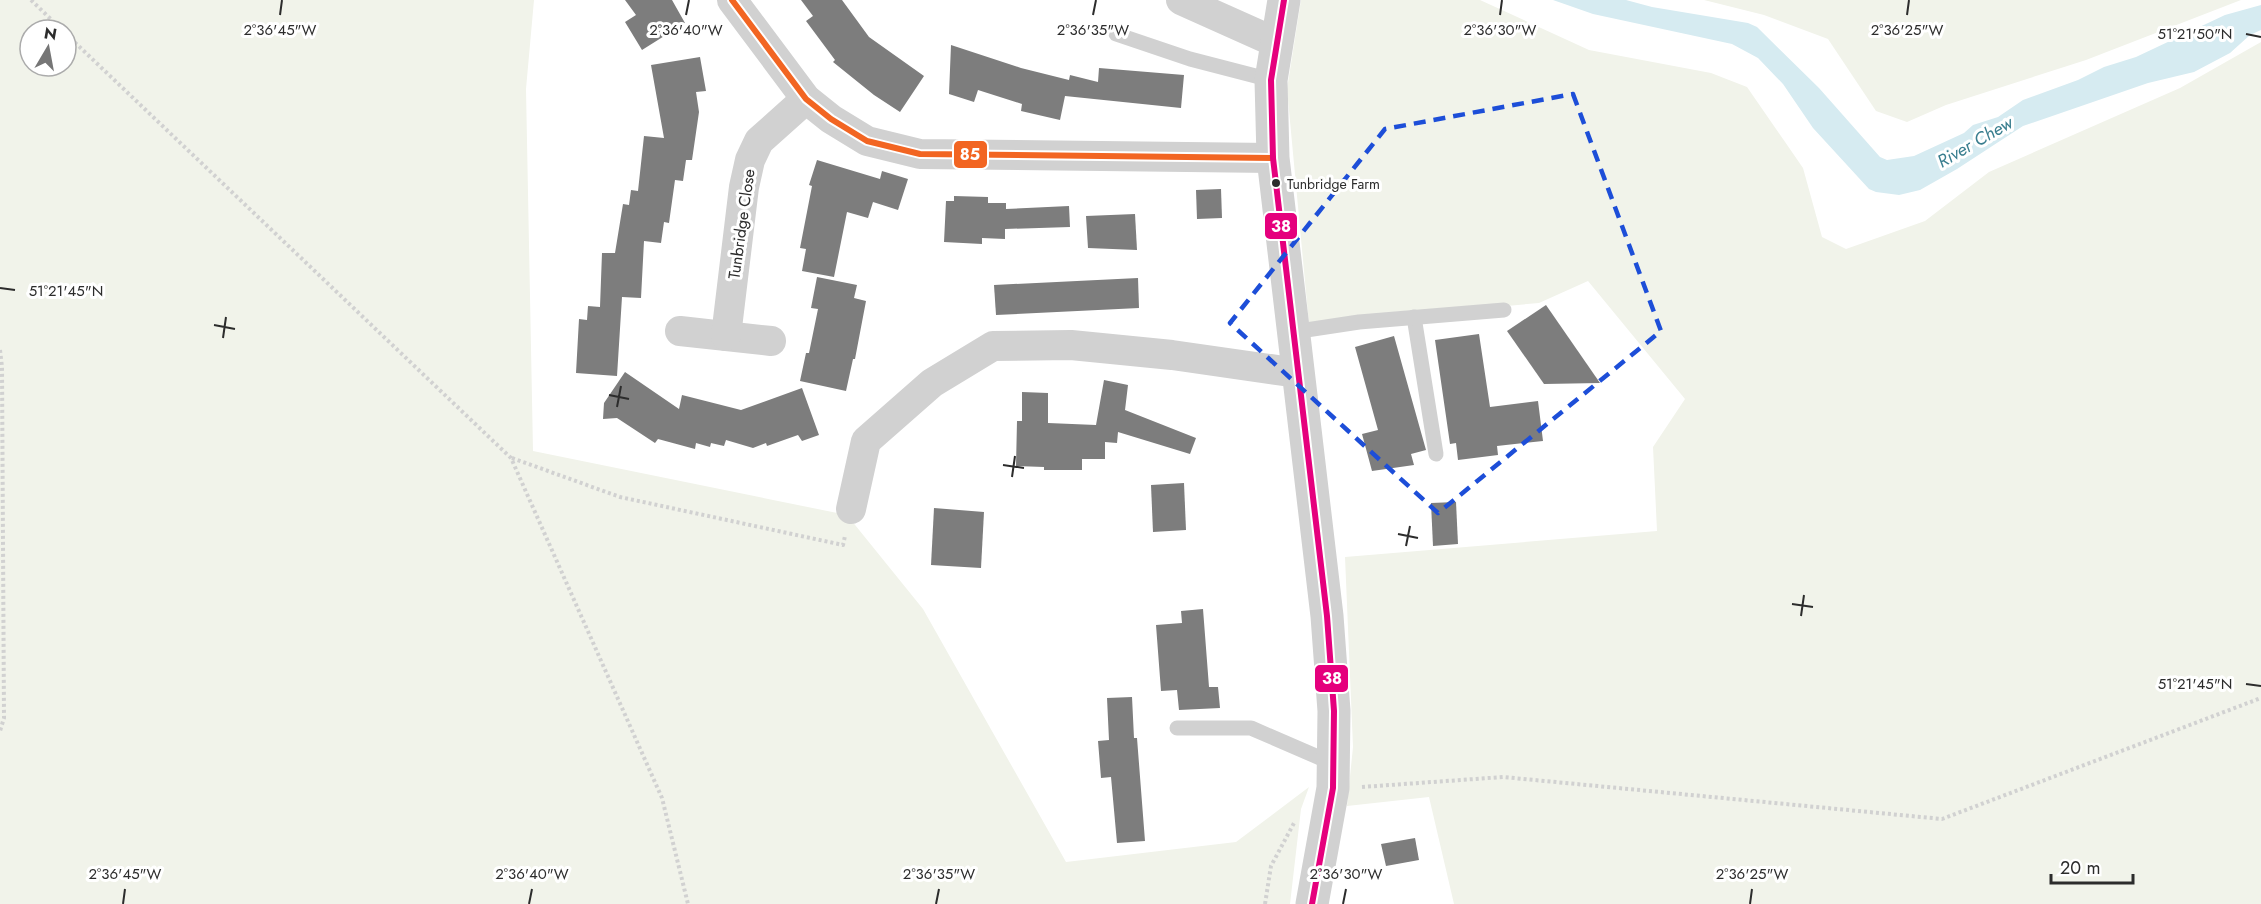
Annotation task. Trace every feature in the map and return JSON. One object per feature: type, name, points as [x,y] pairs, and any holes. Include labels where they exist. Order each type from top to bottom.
[{"type":"street","points":[[732,0],[806,99],[831,119],[867,141],[920,154],[1273,158]]},
{"type":"street","points":[[1181,0],[1277,43]]},
{"type":"street","points":[[1284,0],[1271,80],[1273,158],[1327,616],[1334,711],[1334,776],[1312,904]]},
{"type":"street","name":"Tunbridge Close","points":[[726,336],[744,187],[750,160],[759,141],[806,99]]},
{"type":"street","points":[[680,331],[771,341]]},
{"type":"street","points":[[851,509],[866,441],[932,383],[993,346],[1071,345],[1172,356],[1298,374]]},
{"type":"lane","points":[[1116,34],[1190,59],[1271,80]]},
{"type":"lane","points":[[1293,332],[1359,322],[1504,310]]},
{"type":"lane","points":[[1414,317],[1437,454]]},
{"type":"lane","points":[[1177,728],[1251,728],[1334,776]]},
{"type":"path","points":[[31,0],[50,18]]},
{"type":"path","points":[[78,45],[511,458],[662,798],[688,904]]},
{"type":"path","points":[[0,350],[3,367],[4,718],[0,731]]},
{"type":"path","points":[[511,458],[620,497],[843,545],[851,509]]},
{"type":"path","points":[[1334,776],[1503,777],[1942,819],[2261,698]]},
{"type":"path","points":[[1265,904],[1271,866],[1296,818]]},
{"type":"highlighted area","points":[[1573,94],[1661,331],[1438,513],[1230,323],[1385,129]]},
{"type":"shaded area","points":[[0,0],[534,0],[526,89],[533,451],[847,515],[923,609],[1066,862],[1236,842],[1309,787],[1301,809],[1290,904],[0,904]]},
{"type":"shaded area","points":[[1301,0],[1480,0],[1589,50],[1711,73],[1747,87],[1803,168],[1822,237],[1846,249],[1925,221],[1989,172],[2180,88],[2261,42],[2261,904],[1454,904],[1429,797],[1347,806],[1353,747],[1345,557],[1657,531],[1653,447],[1685,399],[1588,281],[1539,303],[1309,324],[1287,89]]},
{"type":"shaded area","points":[[1704,0],[2241,0],[2086,60],[1946,105],[1907,122],[1876,111],[1828,39],[1764,15]]},
{"type":"water","name":"River Chew","points":[[1553,0],[1626,0],[1652,7],[1748,23],[1757,27],[1819,88],[1880,157],[1887,160],[1914,156],[1964,133],[1973,125],[1998,117],[2023,100],[2078,80],[2104,67],[2136,57],[2225,15],[2261,5],[2261,30],[2250,35],[2230,53],[2194,72],[2148,83],[2023,126],[1920,190],[1899,195],[1869,189],[1813,128],[1783,84],[1758,58],[1732,44],[1593,14]]},
{"type":"building","points":[[625,0],[672,0],[685,23],[642,50],[625,22],[636,15]]},
{"type":"building","points":[[801,0],[842,0],[869,37],[924,76],[900,112],[874,95],[833,62],[835,60],[806,21],[813,16]]},
{"type":"building","points":[[951,45],[1021,68],[1069,80],[1070,75],[1098,82],[1099,68],[1184,75],[1181,108],[1065,96],[1060,120],[1021,111],[1022,104],[978,90],[974,102],[949,94]]},
{"type":"building","points":[[700,57],[706,91],[696,92],[699,112],[692,160],[686,160],[683,181],[675,180],[669,223],[664,222],[661,243],[644,241],[641,298],[622,297],[617,376],[576,373],[579,319],[587,320],[588,306],[600,307],[602,253],[615,253],[623,204],[629,205],[631,190],[638,191],[644,136],[664,138],[651,65]]},
{"type":"building","points":[[817,160],[880,179],[882,171],[908,179],[898,210],[873,202],[868,218],[847,212],[834,277],[802,271],[806,249],[800,248],[812,186],[809,185]]},
{"type":"building","points":[[1221,189],[1222,218],[1197,219],[1196,190]]},
{"type":"building","points":[[954,196],[988,197],[988,203],[1006,203],[1006,209],[1069,206],[1070,227],[1005,229],[1005,239],[982,238],[982,244],[944,242],[946,201],[954,201]]},
{"type":"building","points":[[1135,214],[1137,250],[1088,248],[1086,216]]},
{"type":"building","points":[[817,277],[857,285],[854,298],[866,301],[855,359],[853,359],[846,391],[800,381],[806,353],[809,353],[818,309],[811,308]]},
{"type":"building","points":[[1138,278],[1139,308],[996,315],[994,285]]},
{"type":"building","points":[[1546,305],[1600,383],[1544,384],[1507,331]]},
{"type":"building","points":[[1479,334],[1490,407],[1538,401],[1543,441],[1497,446],[1498,455],[1458,460],[1456,443],[1450,444],[1435,340]]},
{"type":"building","points":[[1394,336],[1426,450],[1411,454],[1414,465],[1372,471],[1362,434],[1378,430],[1355,347]]},
{"type":"building","points":[[625,372],[679,409],[682,395],[741,410],[802,388],[819,435],[802,441],[798,435],[767,446],[766,443],[753,448],[726,440],[724,446],[711,443],[710,447],[696,443],[695,449],[658,439],[655,443],[617,418],[603,419],[604,403]]},
{"type":"building","points":[[1104,380],[1128,385],[1125,410],[1196,438],[1190,454],[1118,432],[1117,443],[1105,442],[1105,459],[1082,459],[1082,470],[1044,470],[1044,467],[1016,466],[1017,421],[1022,421],[1022,392],[1048,393],[1048,423],[1096,425]]},
{"type":"building","points":[[1184,483],[1186,530],[1153,532],[1151,485]]},
{"type":"building","points":[[1456,502],[1458,544],[1433,546],[1431,503]]},
{"type":"building","points":[[934,508],[984,512],[981,568],[931,565]]},
{"type":"building","points":[[1203,609],[1209,687],[1218,687],[1220,708],[1179,710],[1177,690],[1161,691],[1156,625],[1182,623],[1181,611]]},
{"type":"building","points":[[1132,697],[1145,841],[1117,843],[1111,777],[1101,778],[1098,741],[1109,740],[1107,698]]},
{"type":"building","points":[[1415,838],[1419,860],[1386,866],[1381,844]]},
{"type":"transit line","name":"85","points":[[732,0],[806,99],[831,119],[867,141],[920,154],[1273,158]]},
{"type":"transit line","name":"38","points":[[1284,0],[1271,80],[1273,158],[1327,616],[1334,711],[1333,788],[1312,904]]},
{"type":"place","name":"Tunbridge Farm","points":[[1276,183]]}]
